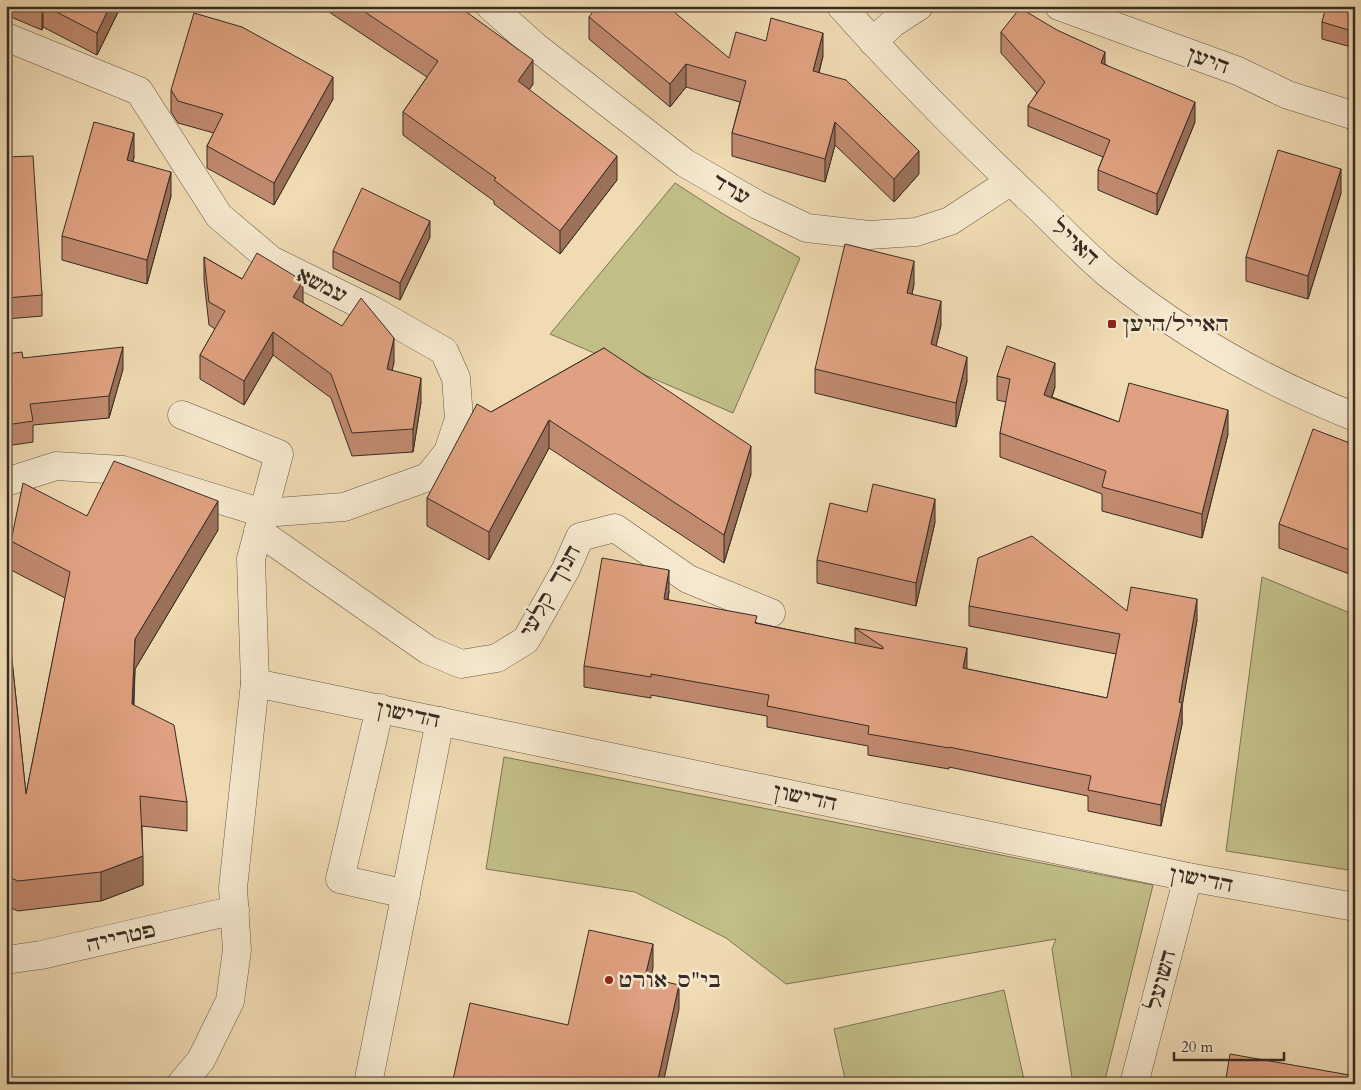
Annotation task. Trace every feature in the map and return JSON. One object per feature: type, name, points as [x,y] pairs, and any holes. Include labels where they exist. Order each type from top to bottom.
[{"type":"street","name":"ערד","points":[[490,6],[536,47],[685,162],[758,205],[807,228],[869,235],[916,232],[950,221],[1011,182]]},
{"type":"street","name":"האייל","points":[[841,6],[873,42],[1011,182],[1113,278],[1181,327],[1226,355],[1279,383],[1355,417]]},
{"type":"street","points":[[873,42],[893,23],[919,6]]},
{"type":"street","name":"היען","points":[[1059,6],[1238,71],[1288,95],[1355,116]]},
{"type":"street","name":"עמשא","points":[[6,37],[138,91],[220,216],[271,260],[372,310],[444,351],[456,378],[459,419],[448,452],[428,478],[344,507],[261,522]]},
{"type":"street","points":[[181,1084],[201,1060],[230,1001],[237,950],[233,888],[255,682],[251,559],[279,454],[182,415]]},
{"type":"street","points":[[6,482],[56,466],[122,470],[261,522]]},
{"type":"street","name":"חנוך קלעי","points":[[261,522],[428,650],[461,664],[497,658],[526,640],[566,569],[580,537],[615,528],[688,579],[772,613]]},
{"type":"street","name":"הדישון","points":[[255,682],[1188,877],[1355,907]]},
{"type":"street","points":[[380,708],[340,879],[406,894]]},
{"type":"street","points":[[368,1084],[440,721]]},
{"type":"street","name":"השועל","points":[[1134,1084],[1188,877]]},
{"type":"street","name":"פטרייה","points":[[6,960],[41,955],[235,910]]},
{"type":"shaded area","points":[[675,183],[723,214],[800,258],[733,413],[550,334]]},
{"type":"shaded area","points":[[1262,577],[1355,615],[1355,871],[1226,851]]},
{"type":"shaded area","points":[[504,757],[1153,885],[1104,1084],[1073,1084],[1052,949],[1056,939],[786,984],[726,938],[635,892],[486,869]]},
{"type":"shaded area","points":[[1004,990],[1025,1084],[846,1084],[834,1029]]},
{"type":"building","points":[[45,6],[110,6],[97,33]]},
{"type":"building","points":[[356,6],[458,6],[533,60],[518,81],[617,156],[560,231],[494,180],[496,178],[403,112],[438,61]]},
{"type":"building","points":[[597,6],[667,6],[729,58],[736,32],[766,41],[771,18],[823,33],[813,71],[846,80],[919,151],[894,179],[835,122],[825,159],[732,133],[746,81],[686,64],[670,84],[589,17]]},
{"type":"building","points":[[1326,6],[1355,6],[1355,32],[1322,22]]},
{"type":"building","points":[[1020,8],[1057,30],[1105,52],[1101,63],[1195,102],[1157,194],[1098,170],[1110,140],[1028,106],[1045,82],[1001,32]]},
{"type":"building","points":[[194,13],[242,27],[333,77],[274,183],[207,146],[223,114],[178,101],[171,90]]},
{"type":"building","points":[[94,122],[134,133],[127,160],[171,172],[147,260],[62,236]]},
{"type":"building","points":[[1278,150],[1341,169],[1308,276],[1246,257]]},
{"type":"building","points":[[33,156],[42,295],[6,298],[6,157]]},
{"type":"building","points":[[362,188],[430,221],[400,283],[333,251]]},
{"type":"building","points":[[845,244],[914,261],[907,293],[941,301],[931,344],[967,357],[956,403],[815,369]]},
{"type":"building","points":[[257,253],[303,281],[293,297],[342,326],[361,298],[394,338],[387,369],[421,378],[413,429],[352,433],[331,374],[273,332],[244,381],[200,355],[225,311],[209,302],[204,257],[242,279]]},
{"type":"building","points":[[1355,301],[1355,316],[1350,313]]},
{"type":"building","points":[[1007,346],[1055,363],[1044,395],[1119,422],[1129,383],[1228,410],[1202,514],[1102,487],[1106,471],[1000,433],[1010,379],[997,376]]},
{"type":"building","points":[[123,347],[109,396],[30,404],[33,421],[6,425],[6,354],[22,352],[23,358]]},
{"type":"building","points":[[604,348],[751,446],[724,535],[549,420],[489,532],[427,498],[477,404],[491,412]]},
{"type":"building","points":[[1313,429],[1355,445],[1355,552],[1279,524]]},
{"type":"building","points":[[114,461],[218,501],[135,639],[132,704],[174,725],[187,802],[140,796],[143,856],[101,872],[18,881],[6,876],[6,603],[26,794],[70,572],[11,541],[23,483],[87,516]]},
{"type":"building","points":[[873,484],[935,499],[916,583],[817,560],[830,503],[867,512]]},
{"type":"building","points":[[1032,536],[1127,611],[1131,587],[1197,599],[1179,702],[1182,703],[1161,805],[1088,790],[1091,776],[949,747],[868,734],[869,726],[767,706],[769,695],[651,674],[651,677],[584,666],[602,558],[669,570],[664,599],[757,616],[755,623],[883,649],[883,647],[855,628],[967,648],[963,668],[1107,698],[1120,634],[969,606],[978,558]]},
{"type":"building","points":[[589,930],[653,944],[645,977],[679,985],[657,1084],[452,1084],[470,1003],[568,1025]]},
{"type":"building","points":[[1230,1054],[1355,1076],[1355,1084],[1225,1084]]},
{"type":"place","name":"האייל/היען","points":[[1112,324]]},
{"type":"place","name":"בי\"ס אורט","points":[[609,980]]}]
